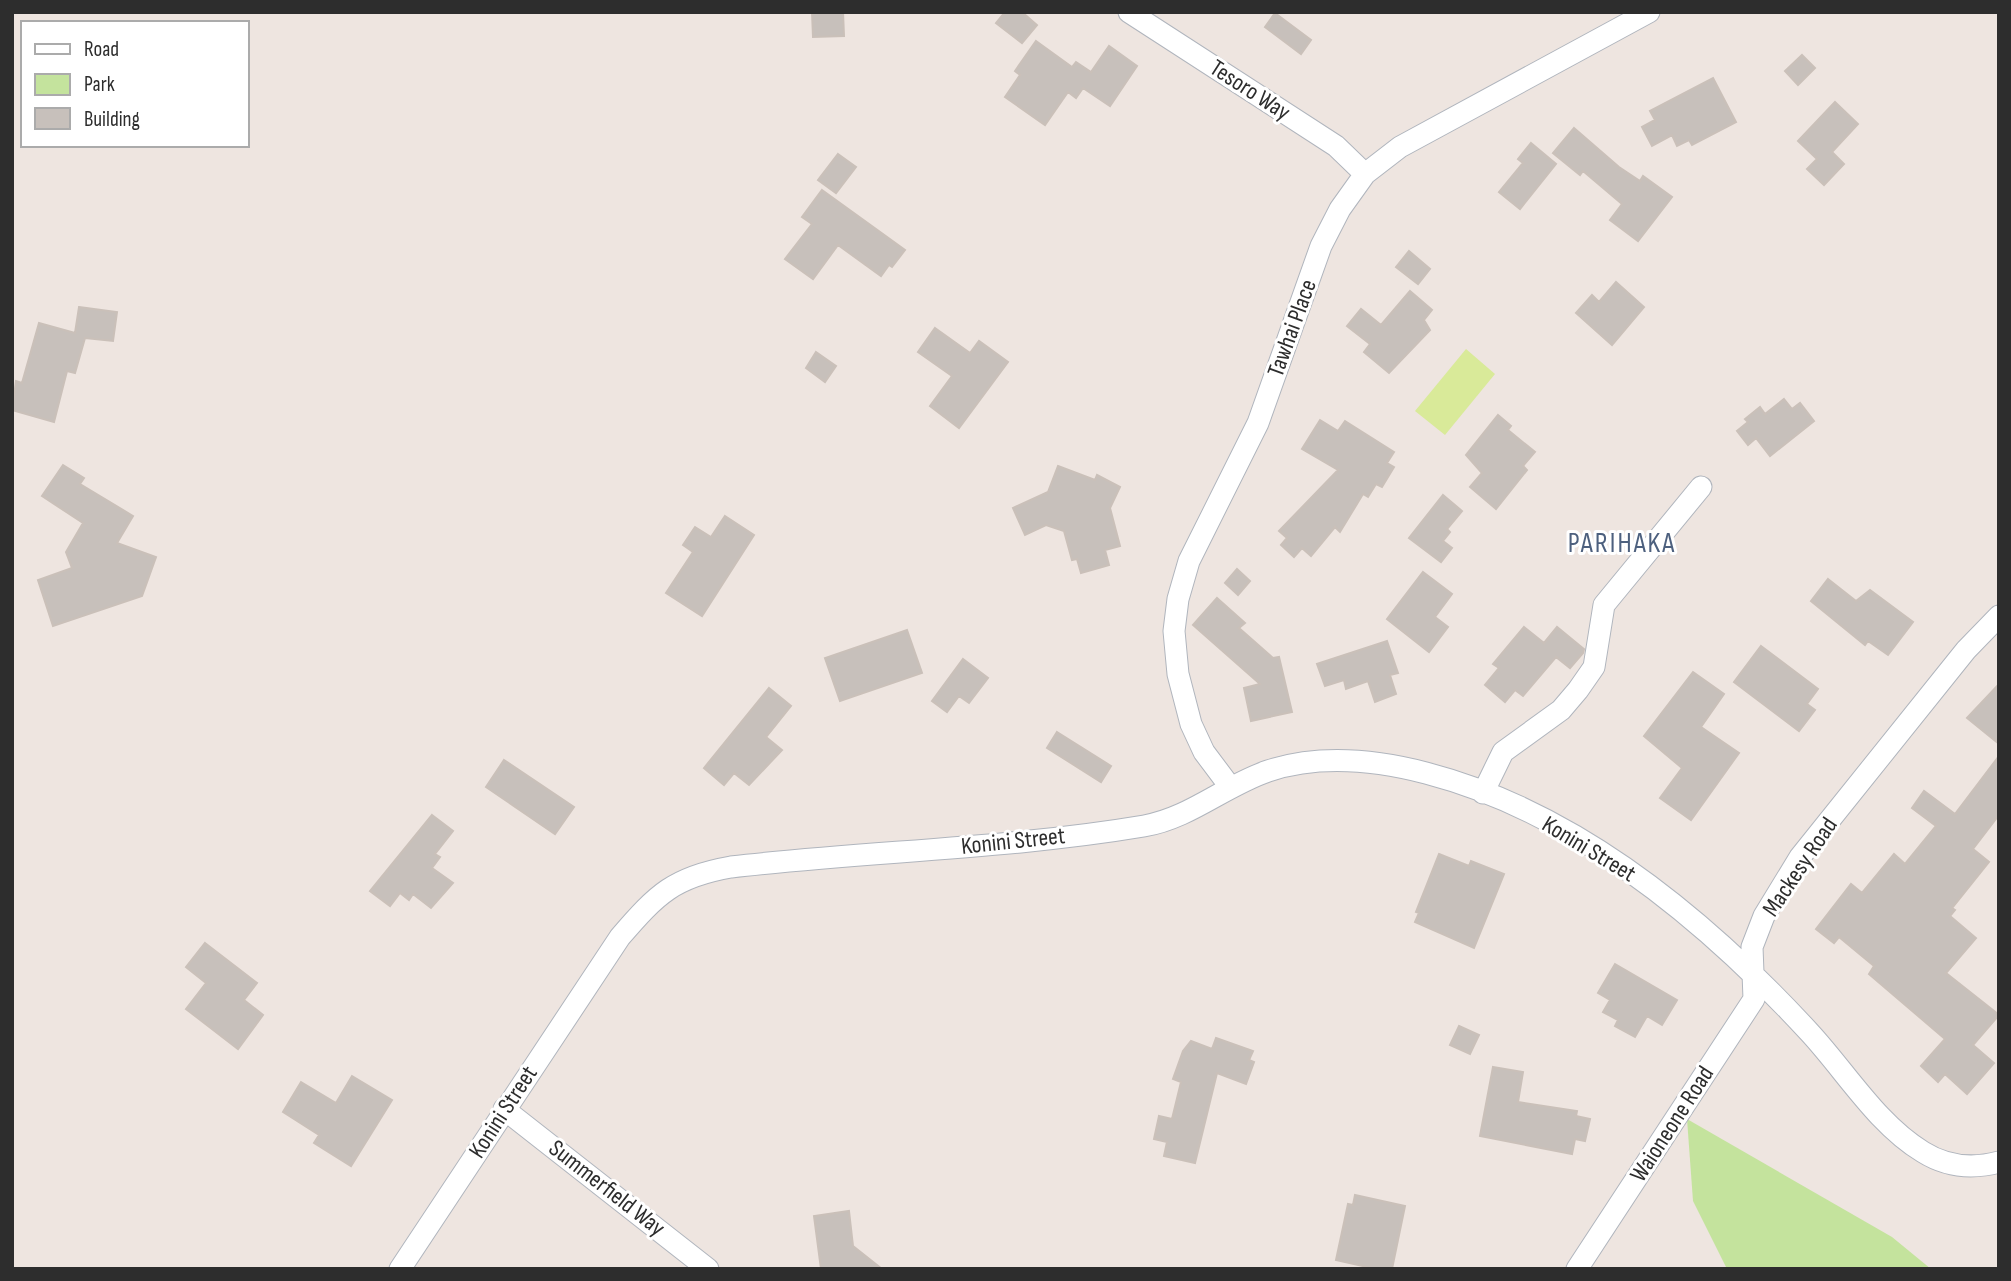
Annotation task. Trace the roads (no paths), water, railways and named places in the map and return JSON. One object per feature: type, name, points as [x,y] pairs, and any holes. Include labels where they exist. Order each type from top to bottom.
[{"type":"street","name":"Tesoro Way","points":[[1129,12],[1336,146],[1365,174]]},
{"type":"street","name":"Tawhai Place","points":[[1231,788],[1204,752],[1191,724],[1178,674],[1174,631],[1178,599],[1189,561],[1258,422],[1321,246],[1340,209],[1365,174],[1400,147],[1649,12]]},
{"type":"street","points":[[1483,793],[1503,752],[1562,710],[1578,690],[1594,667],[1604,605],[1701,487]]},
{"type":"street","name":"Mackesy Road","points":[[1753,976],[1752,947],[1764,916],[1800,858],[1966,650],[1999,615]]},
{"type":"street","name":"Konini Street","points":[[400,1269],[620,937],[663,892],[698,873],[767,863],[1001,844],[1147,825],[1176,817],[1264,772],[1295,763],[1361,762],[1402,768],[1483,793],[1573,835],[1619,864],[1665,900],[1753,976]]},
{"type":"street","points":[[1753,976],[1910,1143],[1946,1163],[1966,1167],[1999,1162]]},
{"type":"street","name":"Waioneone Road","points":[[1577,1269],[1754,999],[1753,976]]},
{"type":"street","name":"Summerfield Way","points":[[504,1110],[708,1269]]},
{"type":"district","name":"PARIHAKA","points":[[1622,543]]}]
